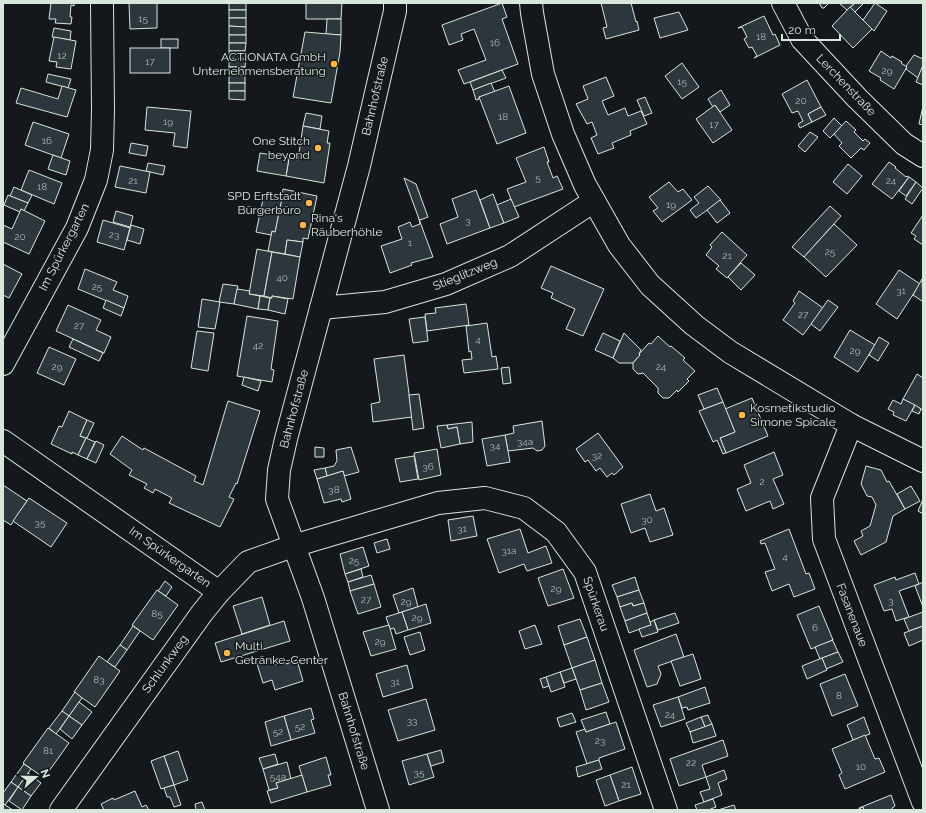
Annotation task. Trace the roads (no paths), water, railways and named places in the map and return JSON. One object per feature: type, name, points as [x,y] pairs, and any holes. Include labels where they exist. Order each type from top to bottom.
[{"type":"street","name":"Im Spürkergarten","points":[[3,364],[77,228],[96,180],[102,150],[102,3]]},
{"type":"street","name":"Bahnhofstraße","points":[[378,810],[313,598],[277,499],[279,470],[359,166],[395,11],[395,3]]},
{"type":"street","points":[[531,3],[543,74],[563,134],[585,185],[619,245],[650,285],[694,325],[730,352],[851,425],[923,461]]},
{"type":"street","name":"Lerchenstraße","points":[[783,3],[802,39],[857,98],[904,144],[923,156]]},
{"type":"street","name":"Stieglitzweg","points":[[321,308],[385,302],[446,284],[510,256],[594,201]]},
{"type":"street","name":"Fasanenaue","points":[[851,425],[822,498],[824,539],[923,802]]},
{"type":"street","name":"Im Spürkergarten","points":[[3,441],[219,592]]},
{"type":"street","name":"Spürkerau","points":[[293,546],[438,503],[485,498],[524,508],[556,532],[585,572],[666,810]]},
{"type":"street","name":"Schlunkweg","points":[[61,810],[202,613],[219,592],[248,562],[293,546]]},
{"type":"place","name":"ACTIONATA GmbH Unternehmensberatung","points":[[334,64]]},
{"type":"place","name":"One Stitch beyond","points":[[318,148]]},
{"type":"place","name":"SPD Erftstadt Bürgerbüro","points":[[309,203]]},
{"type":"place","name":"Rina's Räuberhöhle","points":[[303,225]]},
{"type":"place","name":"Kosmetikstudio Simone Spicale","points":[[742,415]]},
{"type":"place","name":"Multi Getränke-Center","points":[[227,653]]}]
